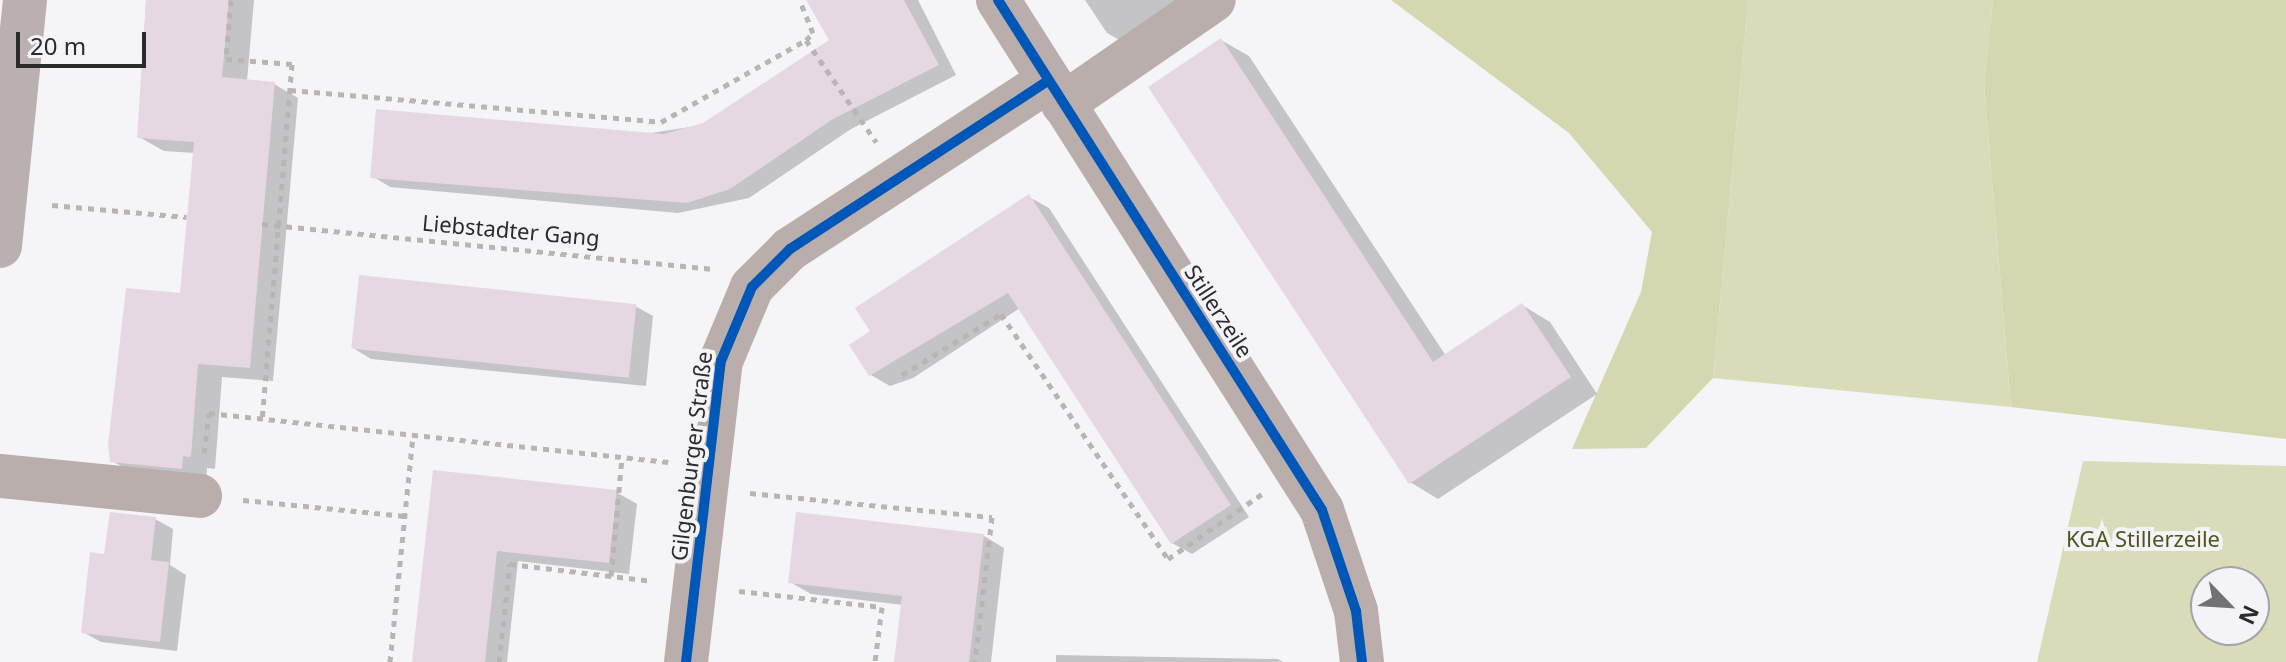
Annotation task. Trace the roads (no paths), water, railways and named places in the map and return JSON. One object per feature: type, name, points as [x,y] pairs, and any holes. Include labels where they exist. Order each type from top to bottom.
[{"type":"main road","points":[[0,246],[25,0]]},
{"type":"street","name":"Stillerzeile","points":[[998,0],[1297,471],[1332,539],[1356,611],[1362,662]]},
{"type":"street","name":"Gilgenburger Straße","points":[[686,662],[721,361],[752,287],[790,249],[1214,0]]},
{"type":"street","points":[[0,476],[200,496]]},
{"type":"park label","name":"KGA Stillerzeile","points":[[2143,539]]}]
